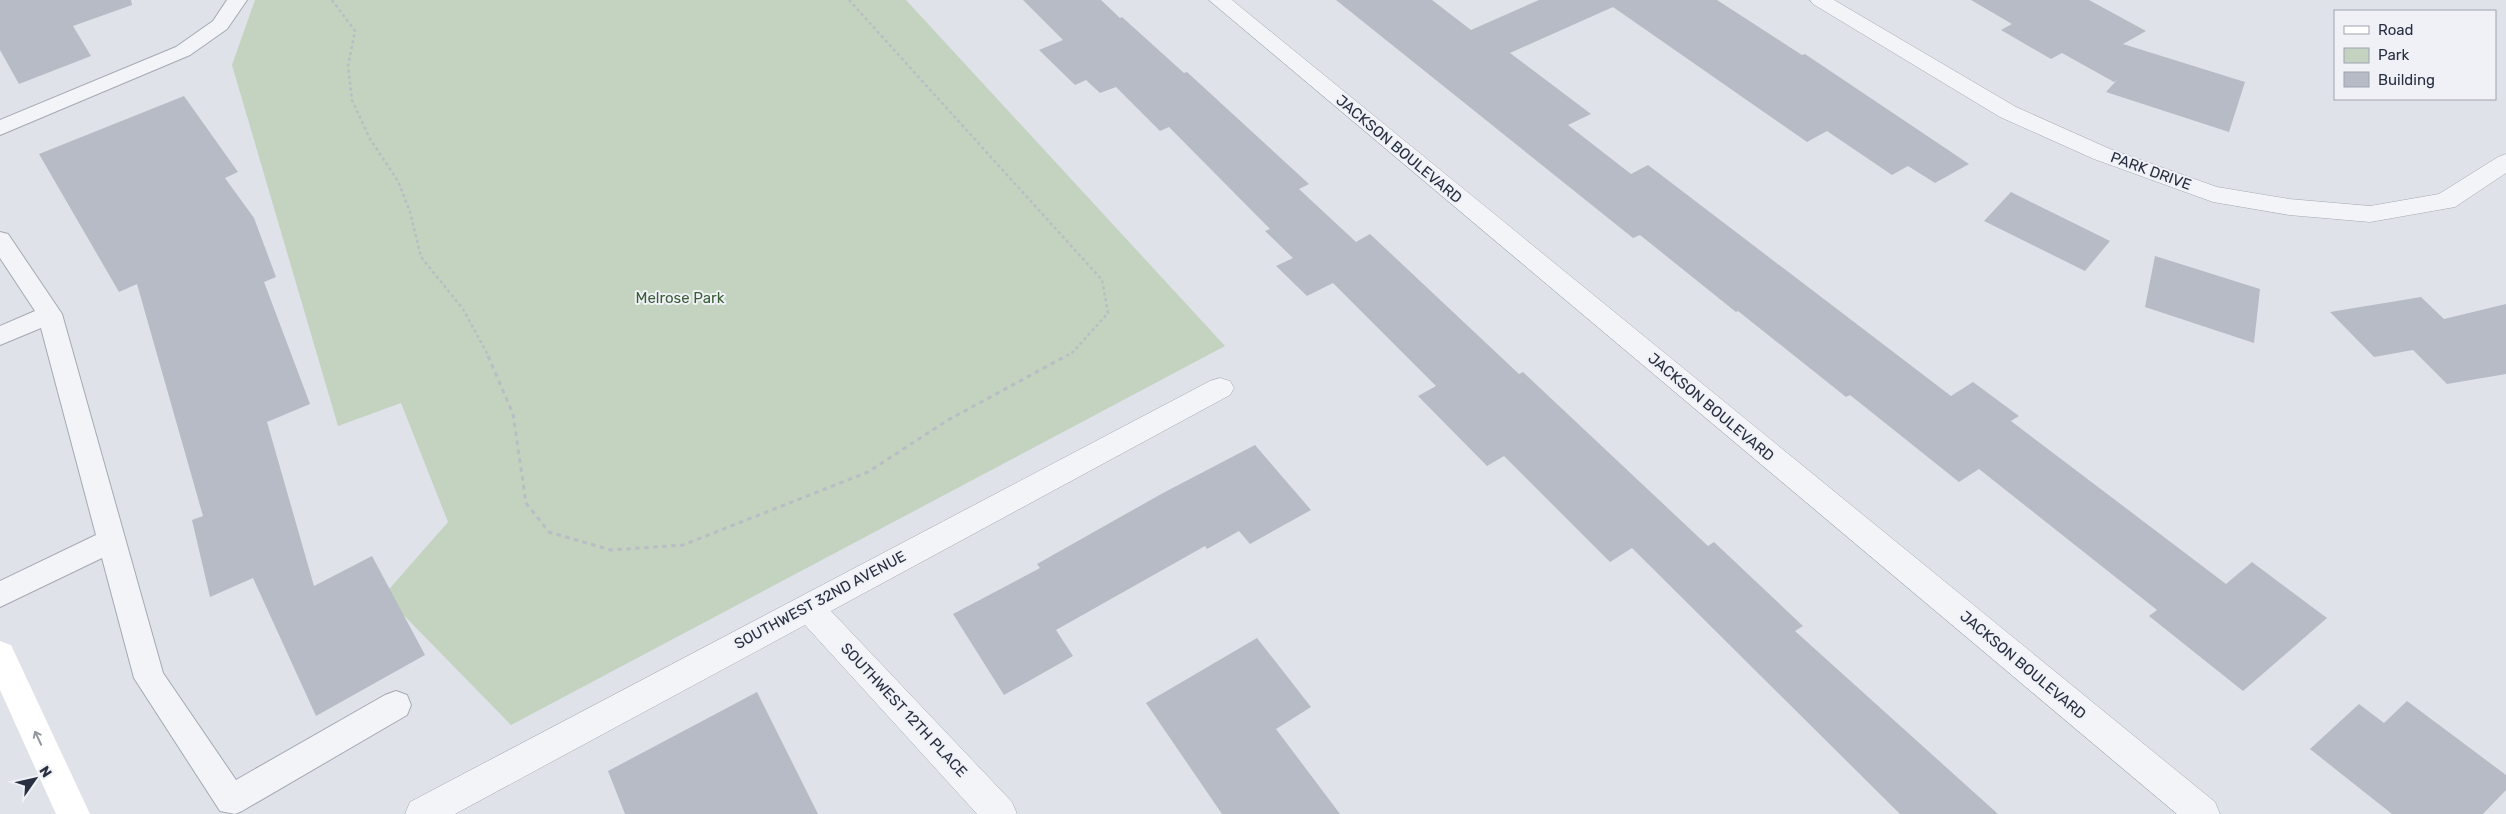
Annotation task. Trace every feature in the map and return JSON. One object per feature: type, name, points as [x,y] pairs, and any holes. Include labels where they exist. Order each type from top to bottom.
[{"type":"main road","points":[[0,655],[73,814]]},
{"type":"street","name":"JACKSON BOULEVARD","points":[[1219,0],[2203,814]]},
{"type":"street","name":"PARK DRIVE","points":[[1820,0],[2008,112],[2102,154],[2213,194],[2289,207],[2370,214],[2446,201],[2506,162]]},
{"type":"street","name":"SOUTHWEST 32ND AVENUE","points":[[422,814],[456,806],[808,606],[1220,388]]},
{"type":"street","name":"SOUTHWEST 12TH PLACE","points":[[808,606],[1000,814]]},
{"type":"lane","points":[[0,128],[183,51],[220,25],[237,0]]},
{"type":"lane","points":[[0,240],[50,314],[149,678],[231,800],[396,705]]},
{"type":"lane","points":[[0,336],[50,314]]},
{"type":"lane","points":[[0,595],[112,540]]},
{"type":"path","points":[[332,0],[354,31],[348,66],[352,100],[370,139],[398,181],[410,212],[421,257],[463,309],[494,366],[514,414],[526,503],[549,532],[611,550],[683,545],[868,472],[948,420],[1073,352],[1108,313],[1102,280],[849,0]]},
{"type":"green space","name":"Melrose Park","points":[[255,0],[906,0],[1225,346],[511,725],[384,595],[448,522],[401,403],[338,426],[232,65]]},
{"type":"building","points":[[0,0],[131,0],[132,5],[73,26],[91,56],[19,84],[0,50]]},
{"type":"building","points":[[1023,0],[1101,0],[1120,18],[1122,17],[1184,73],[1187,72],[1309,184],[1299,189],[1356,242],[1370,234],[1519,374],[1523,372],[1708,546],[1714,542],[1803,626],[1795,631],[1998,814],[1900,814],[1632,548],[1610,562],[1504,456],[1487,466],[1418,396],[1436,386],[1333,283],[1307,296],[1276,266],[1293,258],[1265,231],[1270,229],[1169,127],[1160,131],[1116,87],[1100,93],[1086,80],[1075,85],[1039,50],[1063,40]]},
{"type":"building","points":[[1336,0],[1432,0],[1471,30],[1539,0],[1717,0],[1802,55],[1805,54],[1969,164],[1935,183],[1908,166],[1892,175],[1827,131],[1807,142],[1613,7],[1510,53],[1591,114],[1568,125],[1631,174],[1648,165],[1951,396],[1973,382],[2019,416],[2011,421],[2226,584],[2252,562],[2327,618],[2243,691],[2149,616],[2157,610],[1979,469],[1959,482],[1850,395],[1846,397],[1738,311],[1736,312],[1640,235],[1633,238]]},
{"type":"building","points":[[1971,0],[2089,0],[2146,31],[2123,44],[2245,82],[2229,132],[2106,92],[2117,80],[2114,82],[2062,53],[2051,59],[2001,30],[2012,24]]},
{"type":"building","points":[[184,96],[238,172],[225,178],[254,218],[276,277],[264,282],[310,404],[267,422],[314,586],[372,556],[425,655],[316,716],[253,578],[210,597],[192,520],[203,516],[137,284],[119,292],[39,154]]},
{"type":"building","points":[[2011,192],[2110,241],[2085,271],[1984,221]]},
{"type":"building","points":[[2155,256],[2260,289],[2254,343],[2145,307]]},
{"type":"building","points":[[2421,297],[2444,319],[2506,304],[2506,374],[2447,384],[2413,350],[2374,357],[2330,312]]},
{"type":"building","points":[[1255,445],[1311,510],[1250,544],[1239,531],[1207,549],[1205,546],[1056,630],[1073,656],[1004,695],[953,614],[1040,568],[1037,564],[1163,493]]},
{"type":"building","points":[[1257,638],[1311,707],[1276,729],[1340,814],[1222,814],[1146,703]]},
{"type":"building","points":[[757,692],[818,814],[625,814],[608,771]]},
{"type":"building","points":[[2407,701],[2506,775],[2506,790],[2483,814],[2392,814],[2310,749],[2359,704],[2384,723]]}]
